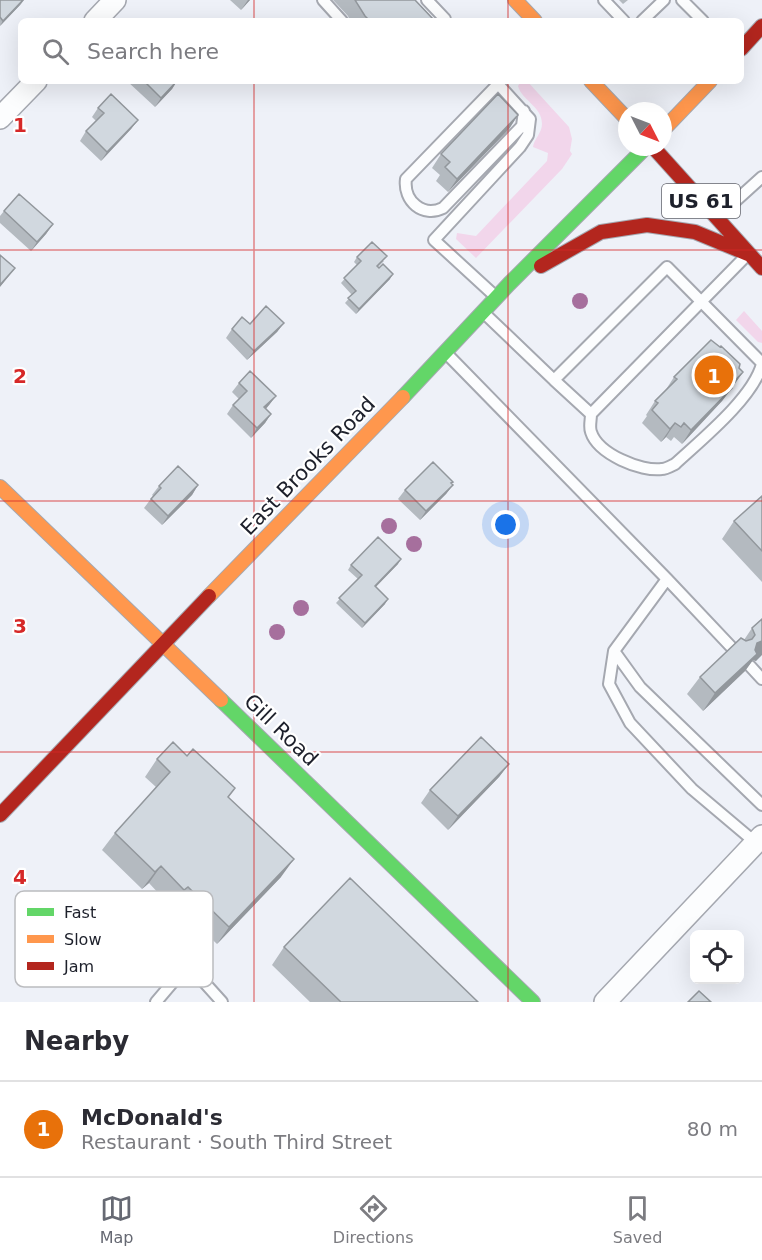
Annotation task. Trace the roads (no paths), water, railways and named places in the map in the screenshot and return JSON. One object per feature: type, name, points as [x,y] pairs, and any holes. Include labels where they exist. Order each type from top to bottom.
[{"type":"main road","points":[[515,0],[532,13]]},
{"type":"main road","points":[[744,46],[762,26]]},
{"type":"main road","points":[[594,84],[618,110]]},
{"type":"main road","points":[[672,121],[707,84]]},
{"type":"main road","name":"East Brooks Road","points":[[0,815],[162,644],[278,528],[496,297],[637,156]]},
{"type":"main road","name":"US 61","points":[[661,156],[762,268]]},
{"type":"main road","points":[[509,284],[601,232],[612,229],[647,225],[695,232],[748,254]]},
{"type":"main road","name":"Gill Road","points":[[0,487],[533,1002]]},
{"type":"street","points":[[98,18],[114,0]]},
{"type":"street","points":[[0,118],[33,84]]},
{"type":"street","points":[[605,1002],[759,840]]},
{"type":"lane","points":[[323,0],[339,18]]},
{"type":"lane","points":[[427,0],[444,18]]},
{"type":"lane","points":[[604,0],[621,18]]},
{"type":"lane","points":[[645,18],[664,0]]},
{"type":"lane","points":[[682,0],[700,18]]},
{"type":"lane","points":[[499,84],[406,179],[405,188],[409,198],[425,211],[435,212],[443,208],[522,126],[524,111]]},
{"type":"lane","points":[[496,297],[434,240],[520,147],[530,127],[530,119],[501,84]]},
{"type":"lane","points":[[716,218],[762,177]]},
{"type":"lane","points":[[554,380],[667,267],[702,301],[762,364],[759,376],[745,395],[675,464],[663,469],[648,468],[612,456],[594,440],[590,430],[591,414],[702,301],[748,254]]},
{"type":"lane","points":[[483,312],[591,414]]},
{"type":"lane","points":[[446,352],[668,579],[735,651]]},
{"type":"lane","points":[[668,579],[614,651],[609,684],[630,723],[692,789],[759,840]]},
{"type":"lane","points":[[614,651],[640,687],[762,805]]},
{"type":"lane","points":[[750,666],[762,679]]},
{"type":"lane","points":[[156,1002],[169,987]]},
{"type":"lane","points":[[208,987],[222,1002]]},
{"type":"place","name":"McDonald's","points":[[714,375]]}]
